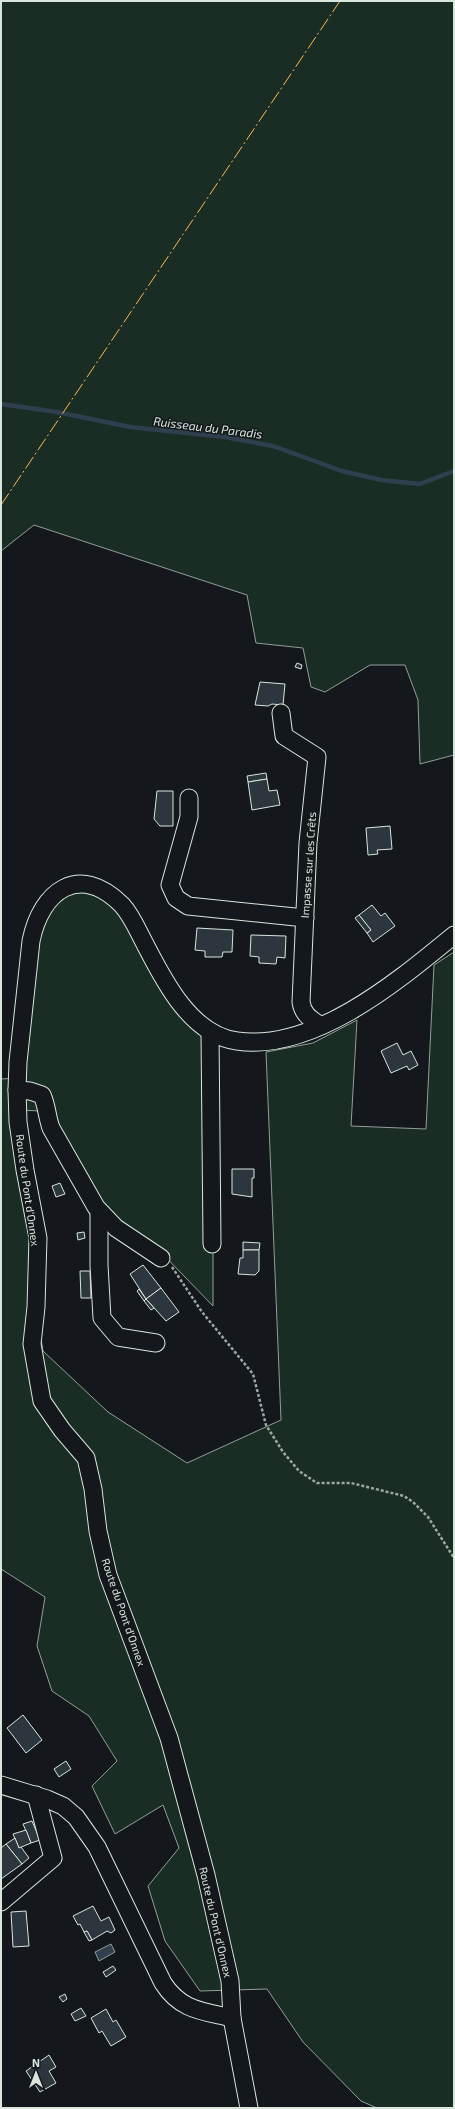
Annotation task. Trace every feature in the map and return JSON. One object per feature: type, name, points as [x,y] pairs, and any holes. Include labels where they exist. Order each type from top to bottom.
[{"type":"street","name":"Impasse sur les Crêts","points":[[281,713],[284,736],[317,757],[308,843],[300,1002],[302,1010],[307,1016],[321,1026]]},
{"type":"street","points":[[189,798],[189,818],[170,885],[176,898],[188,906],[305,918]]},
{"type":"street","name":"Route du Pont d'Onnex","points":[[249,2108],[232,2018],[230,1981],[206,1875],[169,1738],[108,1575],[98,1531],[93,1489],[86,1458],[62,1430],[42,1401],[32,1344],[36,1308],[38,1238],[25,1170],[18,1122],[17,1090],[30,941],[34,925],[43,907],[53,894],[67,886],[80,884],[94,887],[108,894],[123,906],[133,921],[159,972],[176,998],[194,1021],[210,1032],[236,1042],[263,1042],[292,1036],[321,1026],[366,1002],[410,971],[454,936]]},
{"type":"street","points":[[210,1032],[212,1244]]},
{"type":"street","points":[[17,1090],[30,1091],[42,1095],[47,1105],[48,1119],[51,1128],[77,1176],[100,1211],[116,1228],[161,1258]]},
{"type":"street","points":[[100,1211],[99,1265],[102,1318],[118,1336],[156,1343]]},
{"type":"street","points":[[1,1785],[36,1795],[63,1806],[76,1817],[97,1847],[164,1983],[172,1995],[191,2009],[232,2018]]},
{"type":"street","points":[[1,1902],[53,1858],[36,1795]]},
{"type":"path","points":[[161,1258],[171,1266],[202,1312],[253,1374],[266,1425],[283,1452],[299,1471],[317,1482],[351,1483],[404,1496],[413,1502],[428,1517],[454,1558]]},
{"type":"green space","points":[[1,1],[454,1],[454,755],[420,764],[418,700],[405,665],[370,665],[325,692],[311,687],[303,648],[256,643],[247,595],[34,525],[1,551]]},
{"type":"green space","points":[[67,887],[108,894],[213,1051],[213,1306],[154,1245],[108,1217],[40,1111],[19,1110],[36,1308],[43,1351],[108,1412],[187,1463],[281,1420],[266,1052],[313,1043],[357,1020],[351,1126],[426,1129],[434,965],[454,952],[454,2108],[377,2108],[361,2101],[303,2042],[267,1989],[200,1991],[165,1941],[148,1886],[179,1848],[163,1805],[115,1834],[92,1786],[117,1761],[89,1716],[52,1691],[37,1646],[45,1597],[1,1569],[1,1079],[17,1078],[31,941]]},
{"type":"water","points":[[111,1944],[115,1952],[99,1961],[95,1952]]},
{"type":"building","points":[[297,663],[302,665],[301,669],[295,667]]},
{"type":"building","points":[[260,682],[285,684],[283,705],[255,705]]},
{"type":"building","points":[[266,773],[267,779],[248,782],[247,776]]},
{"type":"building","points":[[267,779],[269,791],[277,790],[280,805],[252,810],[248,782]]},
{"type":"building","points":[[157,791],[173,791],[173,826],[160,826],[154,819]]},
{"type":"building","points":[[390,826],[392,849],[377,850],[378,854],[368,855],[366,828]]},
{"type":"building","points":[[372,905],[381,916],[385,913],[395,926],[373,942],[367,933],[371,930],[359,915]]},
{"type":"building","points":[[359,915],[371,930],[367,933],[355,918]]},
{"type":"building","points":[[197,928],[233,930],[232,952],[223,952],[222,957],[205,957],[205,951],[195,950]]},
{"type":"building","points":[[251,935],[286,936],[285,958],[277,957],[276,964],[259,963],[259,957],[250,956]]},
{"type":"building","points":[[397,1043],[403,1055],[411,1051],[418,1065],[409,1070],[407,1066],[391,1073],[381,1051]]},
{"type":"building","points":[[232,1169],[254,1169],[254,1178],[252,1178],[252,1197],[232,1194]]},
{"type":"building","points":[[60,1183],[65,1194],[56,1197],[52,1186]]},
{"type":"building","points":[[84,1232],[85,1238],[78,1240],[77,1233]]},
{"type":"building","points":[[243,1242],[260,1243],[259,1250],[243,1250]]},
{"type":"building","points":[[243,1250],[259,1250],[259,1271],[255,1275],[238,1274],[240,1258],[243,1258]]},
{"type":"building","points":[[143,1265],[161,1288],[146,1299],[130,1274]]},
{"type":"building","points":[[80,1271],[90,1271],[91,1298],[81,1298]]},
{"type":"building","points":[[161,1288],[179,1312],[166,1321],[146,1299]]},
{"type":"building","points":[[139,1289],[146,1299],[144,1301],[137,1291]]},
{"type":"building","points":[[146,1299],[154,1308],[151,1310],[144,1301]]},
{"type":"building","points":[[23,1715],[42,1740],[26,1753],[7,1728]]},
{"type":"building","points":[[66,1761],[71,1769],[59,1777],[54,1769]]},
{"type":"building","points":[[32,1821],[40,1840],[31,1843],[23,1824]]},
{"type":"building","points":[[26,1830],[31,1843],[19,1848],[13,1834]]},
{"type":"building","points":[[15,1838],[19,1848],[21,1847],[29,1858],[22,1864],[6,1844]]},
{"type":"building","points":[[6,1844],[22,1864],[1,1879],[1,1848]]},
{"type":"building","points":[[93,1906],[101,1921],[109,1917],[115,1930],[111,1933],[107,1931],[92,1940],[87,1931],[84,1932],[80,1924],[78,1925],[73,1916]]},
{"type":"building","points":[[26,1911],[29,1946],[13,1947],[11,1912]]},
{"type":"building","points":[[87,1931],[92,1940],[89,1941],[84,1932]]},
{"type":"building","points":[[113,1966],[116,1970],[106,1977],[103,1972]]},
{"type":"building","points":[[65,1994],[67,1999],[63,2002],[59,1997]]},
{"type":"building","points":[[81,2008],[86,2016],[75,2021],[71,2014]]},
{"type":"building","points":[[106,2009],[113,2022],[116,2020],[126,2037],[111,2046],[102,2031],[99,2033],[91,2018]]},
{"type":"building","points":[[49,2055],[56,2067],[49,2071],[56,2083],[40,2092],[26,2071]]},
{"type":"waterway","name":"Ruisseau du Paradis","points":[[1,404],[57,412],[130,427],[225,437],[273,446],[342,471],[381,480],[420,484],[454,471]]},
{"type":"power","points":[[1,505],[340,1]]}]
